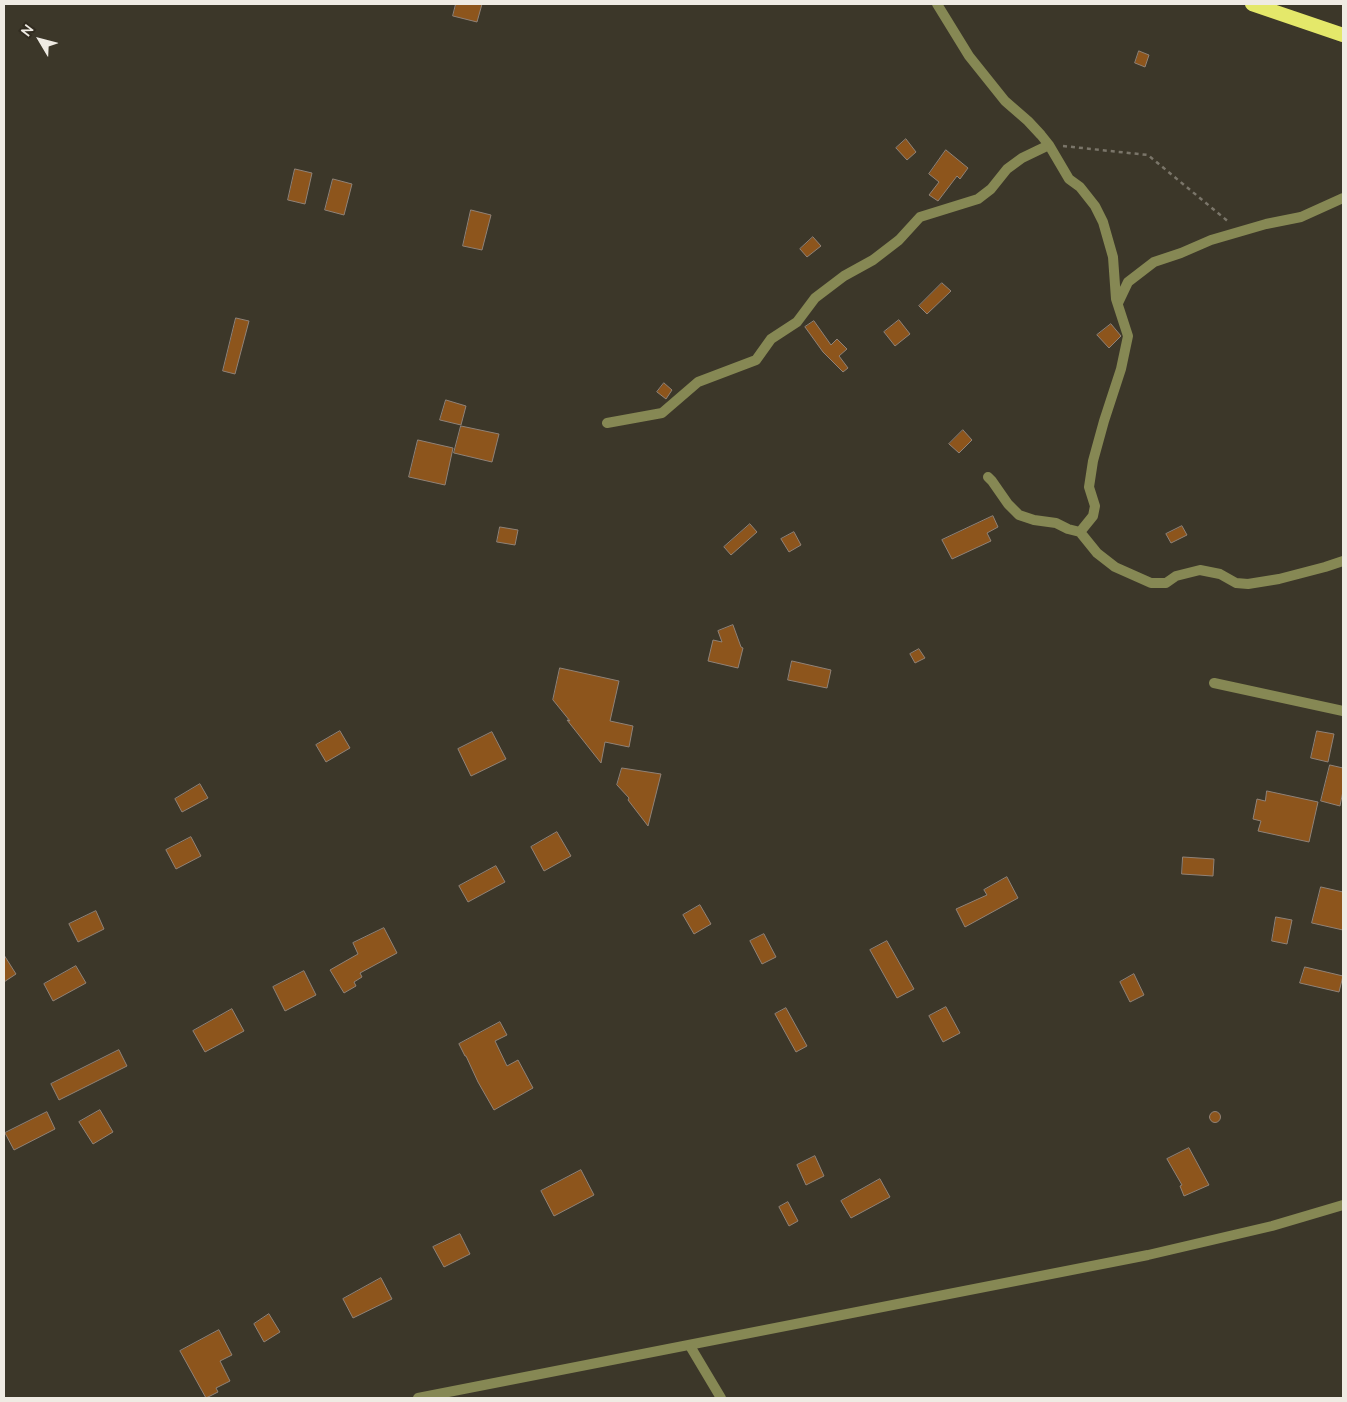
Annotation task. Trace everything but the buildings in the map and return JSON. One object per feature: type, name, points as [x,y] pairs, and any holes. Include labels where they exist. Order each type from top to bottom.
[{"type":"highway","points":[[1252,4],[1343,35]]},
{"type":"street","points":[[937,4],[969,56],[1005,101],[1028,121],[1049,145],[1069,179],[1080,187],[1095,206],[1103,222],[1113,257],[1118,304],[1128,336],[1121,369],[1093,461],[1089,487],[1095,506],[1093,516],[1080,532]]},
{"type":"street","points":[[608,423],[662,413],[698,382],[756,360],[771,338],[797,322],[815,298],[844,276],[873,260],[892,245],[920,217],[978,199],[991,189],[1007,169],[1022,158],[1049,145]]},
{"type":"street","points":[[1118,304],[1128,282],[1154,262],[1240,231],[1302,217],[1343,198]]},
{"type":"street","points":[[988,477],[1008,504],[1019,515],[1034,520],[1056,522],[1068,529],[1080,532],[1097,553],[1115,567],[1151,583],[1166,583],[1176,576],[1200,570],[1220,574],[1236,583],[1248,584],[1279,580],[1325,568],[1343,561]]},
{"type":"street","points":[[1214,683],[1343,711]]},
{"type":"street","points":[[418,1398],[1148,1255],[1272,1226],[1343,1205]]},
{"type":"street","points":[[690,1346],[721,1398]]},
{"type":"path","points":[[1049,145],[1148,154],[1240,231]]}]
